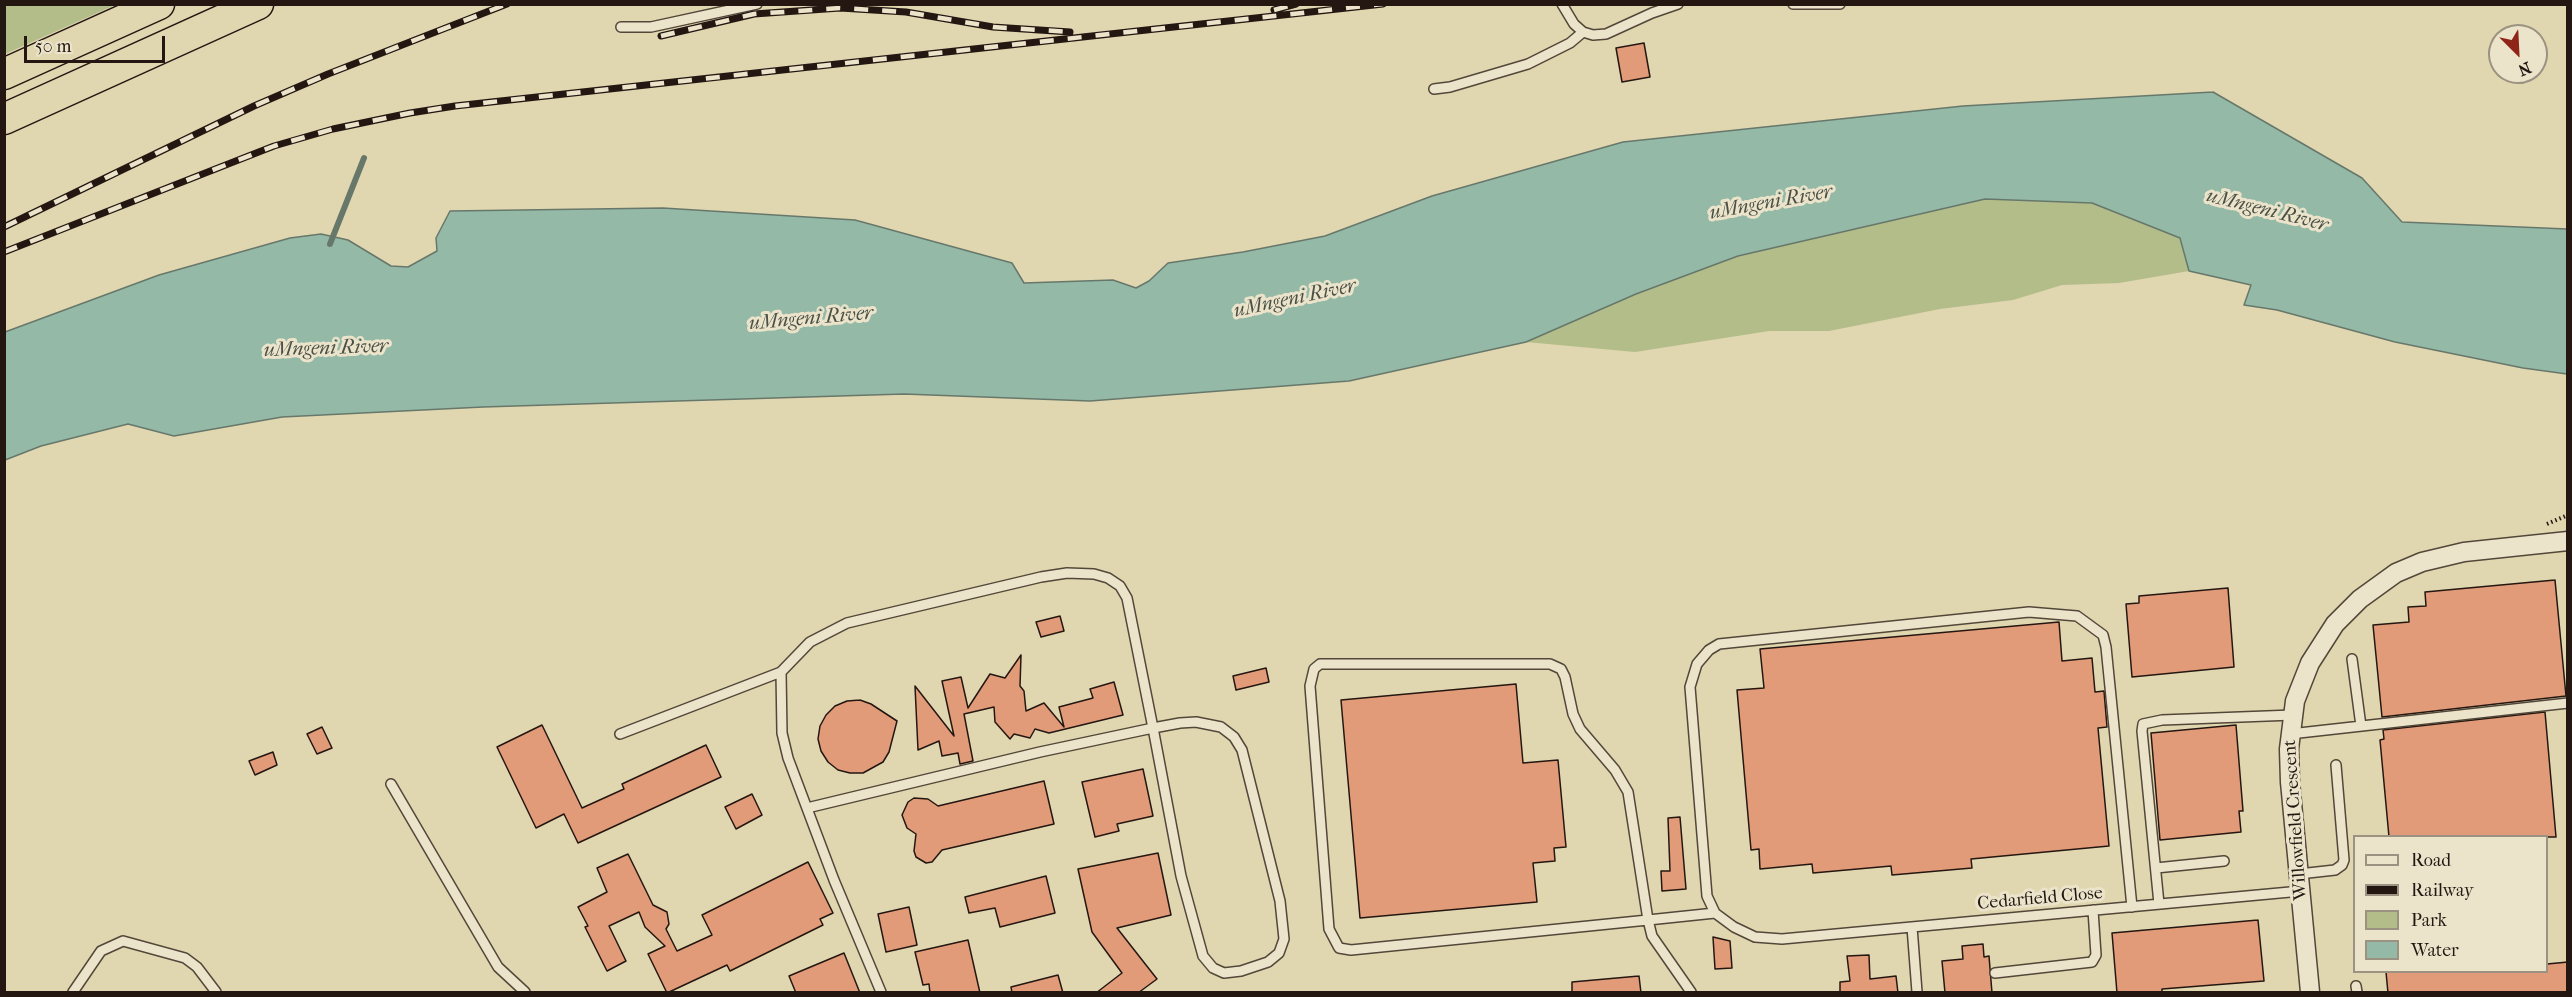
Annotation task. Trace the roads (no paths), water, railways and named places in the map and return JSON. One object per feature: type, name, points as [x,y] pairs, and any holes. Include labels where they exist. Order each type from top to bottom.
[{"type":"highway","points":[[4,74],[159,4]]},
{"type":"highway","points":[[4,119],[258,4]]},
{"type":"street","name":"Willowfield Crescent","points":[[2310,993],[2290,782],[2290,734],[2295,701],[2310,663],[2335,624],[2360,599],[2396,573],[2422,562],[2464,552],[2568,542]]},
{"type":"lane","points":[[621,27],[651,27],[757,4]]},
{"type":"lane","points":[[1562,4],[1574,24],[1583,32],[1593,35],[1606,34],[1678,4]]},
{"type":"lane","points":[[1793,4],[1839,4]]},
{"type":"lane","points":[[1434,89],[1450,87],[1528,64],[1570,43],[1583,32]]},
{"type":"lane","points":[[620,734],[782,672],[810,642],[847,622],[1067,573],[1094,574],[1108,578],[1120,586],[1127,598],[1154,728],[1182,876],[1203,956],[1212,968],[1224,973],[1256,968],[1280,953],[1284,939],[1283,923],[1242,750],[1234,738],[1221,726],[1196,722],[1154,728],[1040,752],[807,808]]},
{"type":"lane","points":[[1691,993],[1652,936],[1648,920],[1628,792],[1622,780],[1580,729],[1573,714],[1565,677],[1561,669],[1550,664],[1320,664],[1314,669],[1310,686],[1329,929],[1339,948],[1351,950],[1648,920],[1715,914],[1707,896],[1689,687],[1696,664],[1708,650],[1719,644],[2029,612],[2077,616],[2103,635],[2106,647],[2132,907]]},
{"type":"lane","points":[[2352,659],[2361,726]]},
{"type":"lane","points":[[782,672],[782,733],[788,758],[880,993]]},
{"type":"lane","points":[[2290,734],[2568,703]]},
{"type":"lane","points":[[2160,904],[2143,724],[2162,720],[2293,715]]},
{"type":"lane","name":"Cedarfield Close","points":[[1715,914],[1755,937],[1782,939],[2160,904],[2300,883],[2335,870],[2342,865],[2344,860],[2336,765]]},
{"type":"lane","points":[[391,784],[498,967],[525,993]]},
{"type":"lane","points":[[2156,868],[2224,861]]},
{"type":"lane","points":[[1995,973],[2092,962],[2096,955],[2092,910]]},
{"type":"lane","points":[[1912,927],[1917,993]]},
{"type":"lane","points":[[73,993],[101,951],[123,942],[185,958],[197,967],[216,993]]},
{"type":"water","name":"uMngeni River","points":[[2213,92],[2362,178],[2402,222],[2567,229],[2567,374],[2523,368],[2395,342],[2277,310],[2244,305],[2251,285],[2189,271],[2180,238],[2092,203],[1985,199],[1738,256],[1636,294],[1526,342],[1349,381],[1090,401],[904,394],[483,407],[282,417],[174,436],[128,424],[41,446],[5,460],[5,332],[159,275],[290,238],[321,234],[348,240],[391,266],[408,267],[437,251],[436,238],[450,211],[663,208],[855,220],[1012,263],[1024,283],[1113,280],[1136,288],[1149,281],[1168,263],[1243,252],[1325,236],[1432,196],[1623,142],[1963,106]]},
{"type":"waterway","points":[[330,244],[364,158]]},
{"type":"railway","points":[[4,227],[254,106],[328,74],[507,4]]},
{"type":"railway","points":[[1274,10],[1296,4]]},
{"type":"railway","points":[[4,252],[274,146],[333,129],[410,113],[455,106],[1383,4]]},
{"type":"railway","points":[[661,36],[754,14],[840,8],[906,12],[993,27],[1070,32]]}]
